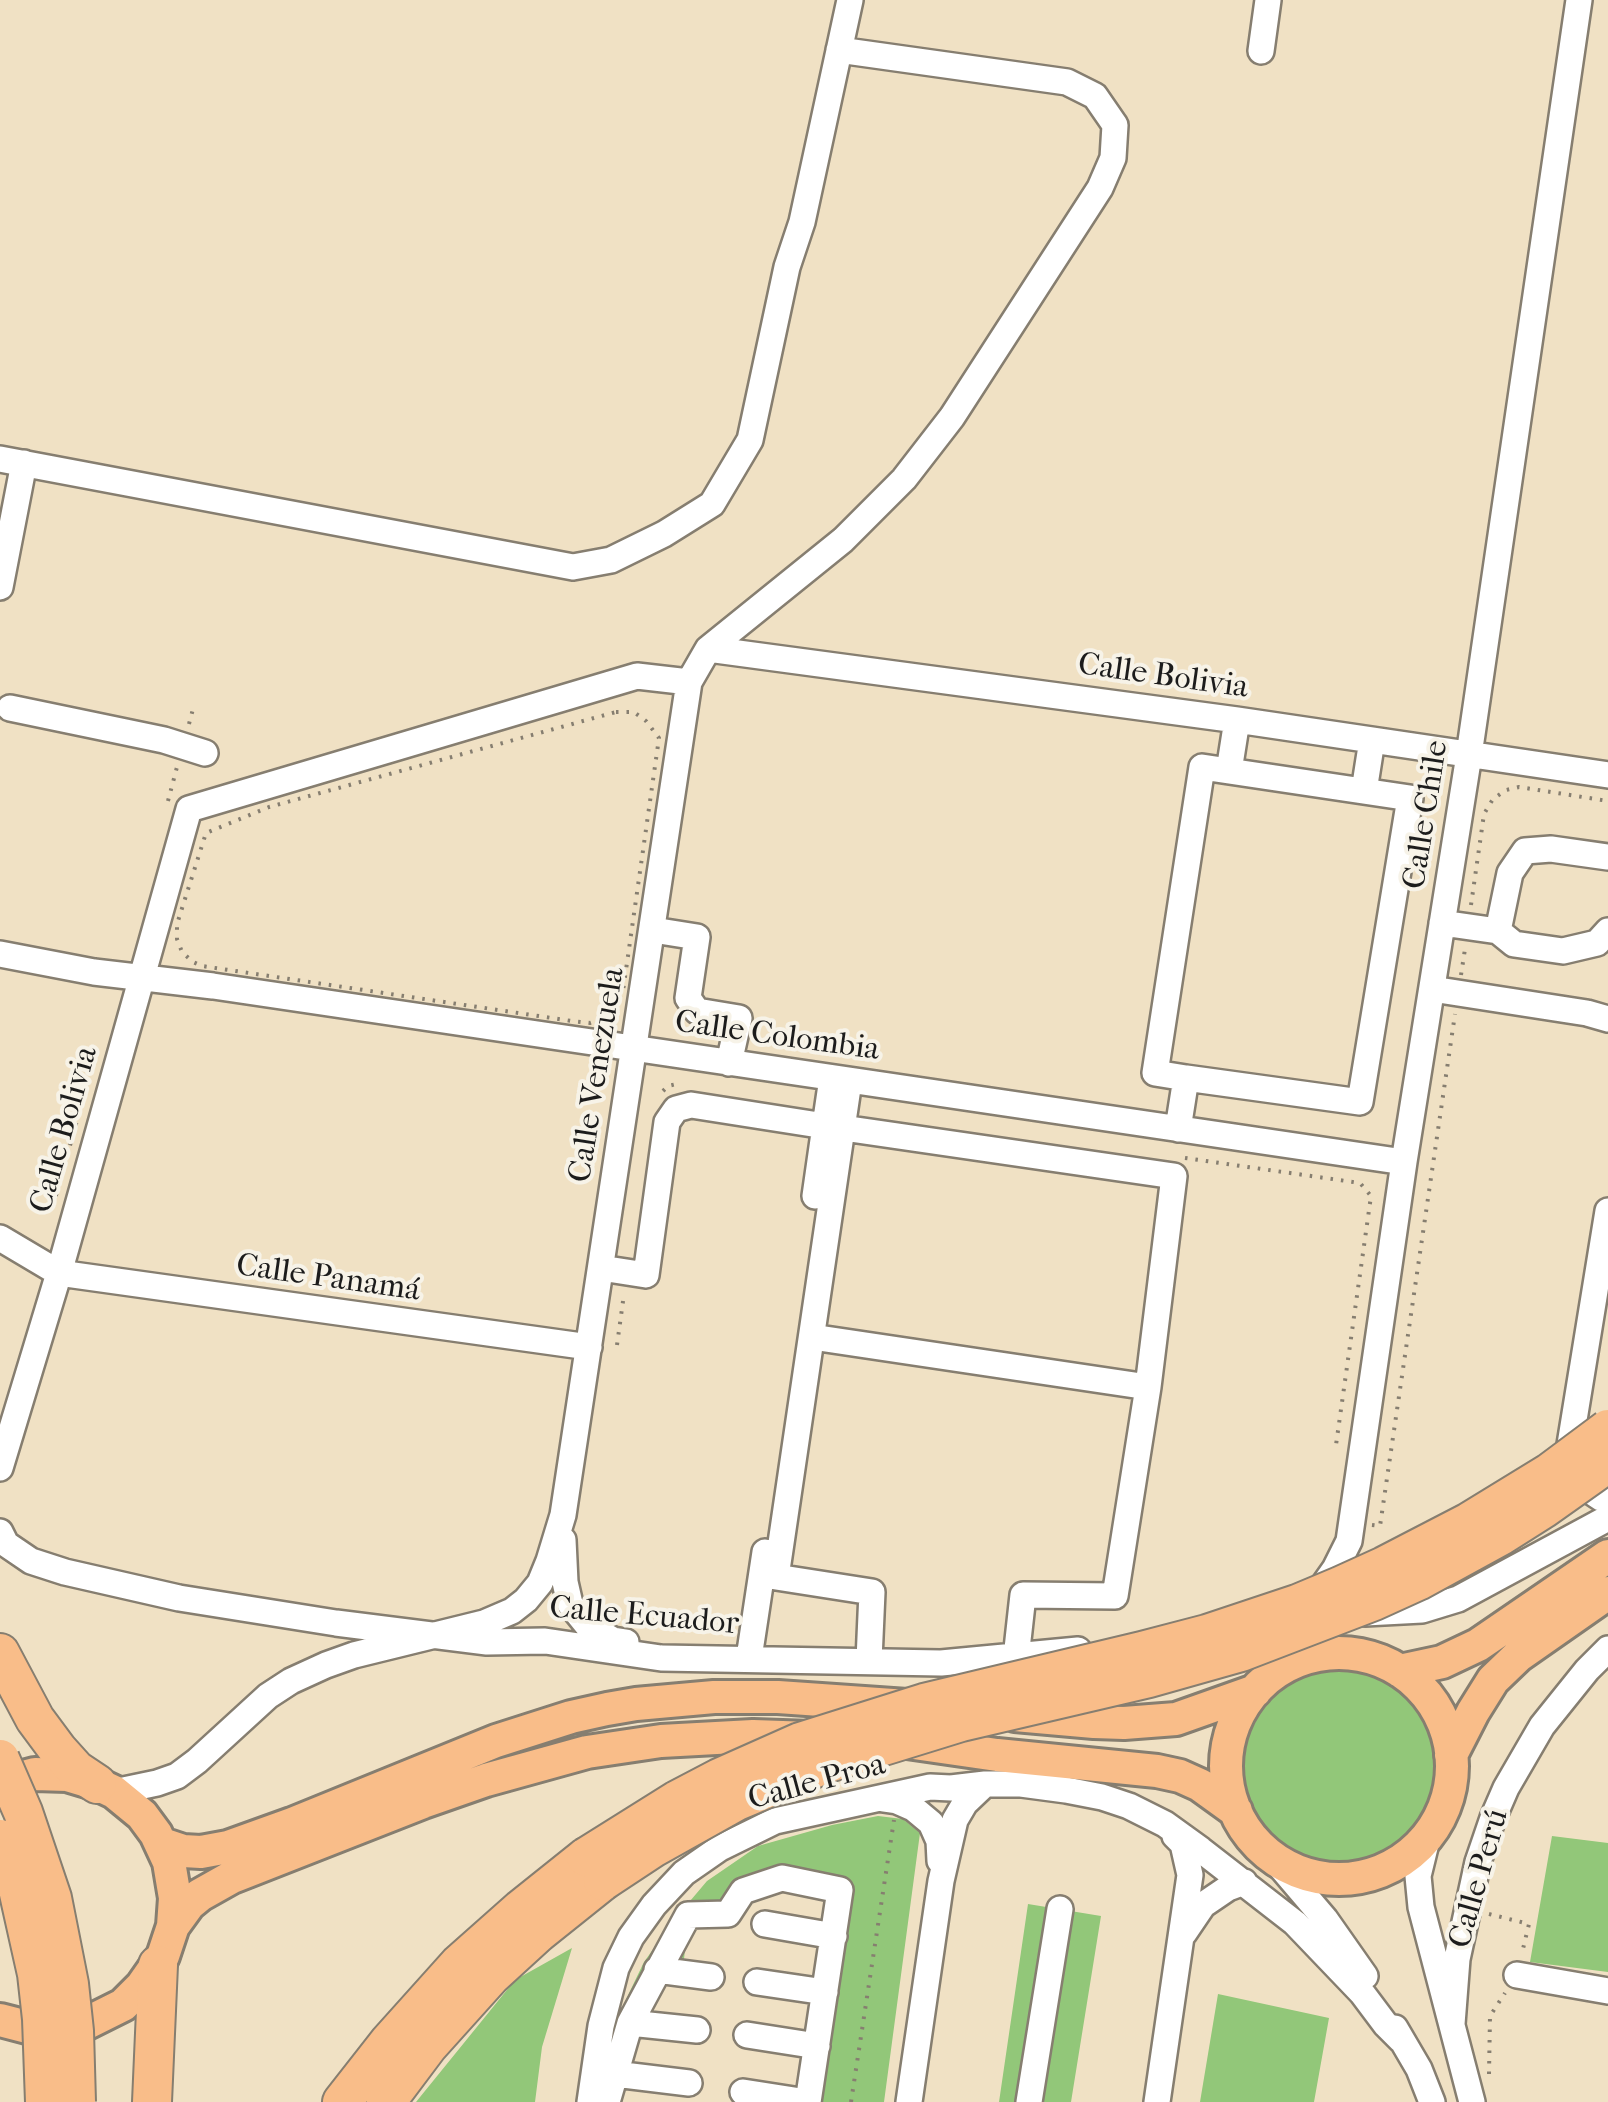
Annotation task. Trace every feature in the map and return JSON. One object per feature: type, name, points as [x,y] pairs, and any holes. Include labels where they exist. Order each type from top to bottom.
[{"type":"highway","points":[[386,2102],[428,2046],[594,1869],[677,1800],[800,1742],[924,1702],[1207,1634],[1326,1592],[1482,1514],[1548,1473],[1591,1428]]},
{"type":"highway","points":[[342,2102],[459,1964],[521,1909],[594,1869],[653,1848],[737,1800],[825,1764],[961,1722],[1241,1652],[1331,1620],[1461,1558],[1544,1509],[1608,1463]]},
{"type":"highway","points":[[0,1653],[35,1718],[58,1750],[76,1770],[106,1788]]},
{"type":"highway","points":[[0,1759],[52,1898],[69,1984],[76,2102]]},
{"type":"highway","points":[[0,1839],[18,1889],[32,1947],[42,2019],[46,2102]]},
{"type":"highway","points":[[152,2102],[158,1965]]},
{"type":"main road","points":[[1400,1671],[1442,1662],[1478,1645],[1608,1556]]},
{"type":"main road","points":[[1451,1755],[1493,1680],[1518,1656],[1608,1593]]},
{"type":"main road","points":[[1351,1654],[1372,1658],[1400,1671],[1436,1708],[1451,1755],[1447,1798],[1428,1835],[1390,1867],[1355,1878],[1318,1877],[1273,1858],[1255,1842],[1236,1811],[1228,1786],[1228,1748],[1240,1712],[1271,1676],[1309,1658],[1351,1654]]},
{"type":"main road","points":[[162,1844],[201,1852],[228,1847],[522,1732],[571,1716],[636,1704],[714,1697],[792,1698],[1124,1723],[1176,1719],[1256,1691]]},
{"type":"main road","points":[[172,1926],[189,1904],[210,1888],[423,1802],[587,1752],[661,1740],[753,1736],[892,1740],[997,1756],[1156,1771],[1200,1785],[1236,1811]]},
{"type":"main road","points":[[0,1783],[20,1776],[51,1774],[106,1788],[142,1815],[162,1844],[175,1898],[172,1926],[158,1965],[123,2004],[87,2023],[48,2029],[0,2020]]},
{"type":"street","points":[[0,587],[12,461],[573,567],[611,560],[712,504],[750,440],[850,0]]},
{"type":"street","points":[[1261,51],[1268,0]]},
{"type":"street","name":"Calle Chile","points":[[1287,1616],[1315,1598],[1335,1569],[1349,1537],[1432,990],[1455,925],[1470,755],[1579,0]]},
{"type":"street","name":"Calle Venezuela","points":[[563,1515],[589,1348],[614,1270],[635,1048],[689,682],[708,650],[842,540],[904,480],[952,417],[1100,188],[1113,158],[1115,125],[1094,96],[1067,82],[839,50]]},
{"type":"street","name":"Calle Bolivia","points":[[708,650],[1236,720],[1608,775]]},
{"type":"street","name":"Calle Bolivia","points":[[0,1468],[189,809],[637,676],[689,682]]},
{"type":"street","points":[[10,708],[164,740],[206,753]]},
{"type":"street","points":[[1229,771],[1236,720]]},
{"type":"street","points":[[1364,792],[1372,740]]},
{"type":"street","points":[[1202,767],[1229,771],[1410,798],[1360,1102],[1155,1073],[1202,767]]},
{"type":"street","points":[[1498,930],[1510,873],[1525,851],[1551,848],[1608,857]]},
{"type":"street","points":[[1455,925],[1498,930],[1514,944],[1564,951],[1597,943],[1608,931]]},
{"type":"street","points":[[653,930],[697,937],[688,998],[697,1011],[739,1018],[730,1063]]},
{"type":"street","name":"Calle Colombia","points":[[0,954],[94,972],[213,986],[1404,1162]]},
{"type":"street","points":[[1432,990],[1587,1013],[1608,1020]]},
{"type":"street","points":[[1178,1129],[1186,1078]]},
{"type":"street","points":[[563,1515],[564,1582],[570,1604],[588,1626],[613,1640],[744,1658],[841,1080]]},
{"type":"street","points":[[614,1270],[646,1275],[668,1122],[676,1109],[691,1106],[1174,1176],[1148,1387],[1115,1596],[1022,1595],[1029,1656]]},
{"type":"street","points":[[834,1127],[812,1338],[776,1577],[872,1592],[869,1660]]},
{"type":"street","points":[[1531,1559],[1544,1543],[1591,1428],[1608,1211]]},
{"type":"street","points":[[0,1238],[59,1273]]},
{"type":"street","name":"Calle Panamá","points":[[59,1273],[589,1348]]},
{"type":"street","points":[[812,1338],[1148,1387]]},
{"type":"street","points":[[1591,1428],[1574,1456],[1580,1484],[1608,1500]]},
{"type":"street","points":[[106,1788],[157,1783],[177,1776],[268,1696],[291,1681],[354,1655],[441,1635],[512,1611],[540,1583],[563,1515]]},
{"type":"street","points":[[1287,1616],[1422,1610],[1458,1599],[1608,1518]]},
{"type":"street","points":[[1349,1537],[1356,1579],[1364,1594],[1394,1612]]},
{"type":"street","name":"Calle Ecuador","points":[[3,1538],[31,1561],[179,1598],[487,1642],[546,1641],[661,1658],[941,1663],[1029,1656],[1287,1616]]},
{"type":"street","name":"Calle Perú","points":[[1452,2024],[1457,1959],[1478,1862],[1493,1818],[1542,1726],[1608,1649]]},
{"type":"street","points":[[909,2102],[941,1881],[955,1820],[985,1784]]},
{"type":"street","name":"Calle Proa","points":[[590,2102],[601,2026],[616,1968],[631,1936],[684,1873],[720,1848],[775,1822],[940,1788],[985,1784],[1021,1784],[1102,1796],[1165,1824],[1294,1923],[1336,1963],[1400,2040]]},
{"type":"street","points":[[940,1788],[952,1806],[955,1820]]},
{"type":"street","points":[[886,1799],[913,1808],[931,1823],[940,1841],[941,1881]]},
{"type":"street","points":[[1157,2102],[1190,1875],[1183,1844],[1165,1824]]},
{"type":"street","points":[[1428,1835],[1418,1876],[1421,1907],[1472,2102]]},
{"type":"street","points":[[1273,1858],[1326,1919],[1375,1990],[1432,2102]]},
{"type":"street","points":[[607,2102],[630,2023],[688,1915],[728,1914],[743,1891],[782,1878],[840,1890],[808,2102],[744,2092]]},
{"type":"street","points":[[1181,1937],[1203,1905],[1244,1882]]},
{"type":"street","points":[[1029,2102],[1060,1910]]},
{"type":"street","points":[[765,1924],[834,1936]]},
{"type":"street","points":[[657,1970],[711,1977]]},
{"type":"street","points":[[1517,1975],[1608,1991]]},
{"type":"street","points":[[757,1982],[825,1992]]},
{"type":"street","points":[[630,2023],[697,2030]]},
{"type":"street","points":[[747,2035],[817,2046]]},
{"type":"street","points":[[614,2074],[688,2083]]},
{"type":"path","points":[[634,712],[659,738],[623,991],[612,1010],[590,1023],[340,987],[202,966],[182,952],[177,924],[206,833],[269,807],[584,720],[634,712]]},
{"type":"path","points":[[1349,1537],[1367,1536],[1368,1524],[1380,1526],[1458,994],[1455,925],[1484,814],[1493,799],[1518,787],[1608,801]]},
{"type":"path","points":[[656,1098],[668,1086],[683,1083]]},
{"type":"path","points":[[1170,1155],[1360,1182],[1371,1196],[1336,1444]]},
{"type":"path","points":[[614,1270],[616,1345]]},
{"type":"path","points":[[851,2102],[886,1799]]},
{"type":"path","points":[[1484,1912],[1529,1924],[1517,1975],[1490,2016],[1488,2080]]},
{"type":"green space","points":[[1339,1663],[1378,1671],[1412,1693],[1434,1727],[1442,1766],[1434,1805],[1412,1839],[1378,1861],[1339,1869],[1300,1861],[1266,1839],[1244,1805],[1236,1766],[1244,1727],[1266,1693],[1300,1671]]},
{"type":"green space","points":[[878,1816],[903,1819],[920,1833],[884,2102],[814,2102],[848,1886],[803,1879],[688,1920],[683,1969],[631,2017],[618,2016],[644,1962],[707,1881],[758,1846]]},
{"type":"green space","points":[[1552,1836],[1608,1843],[1608,1972],[1530,1962]]},
{"type":"green space","points":[[1028,1904],[1101,1916],[1071,2102],[999,2102]]},
{"type":"green space","points":[[572,1948],[542,2047],[535,2102],[416,2102],[515,1980]]},
{"type":"green space","points":[[1218,1994],[1329,2018],[1314,2102],[1200,2102]]}]
